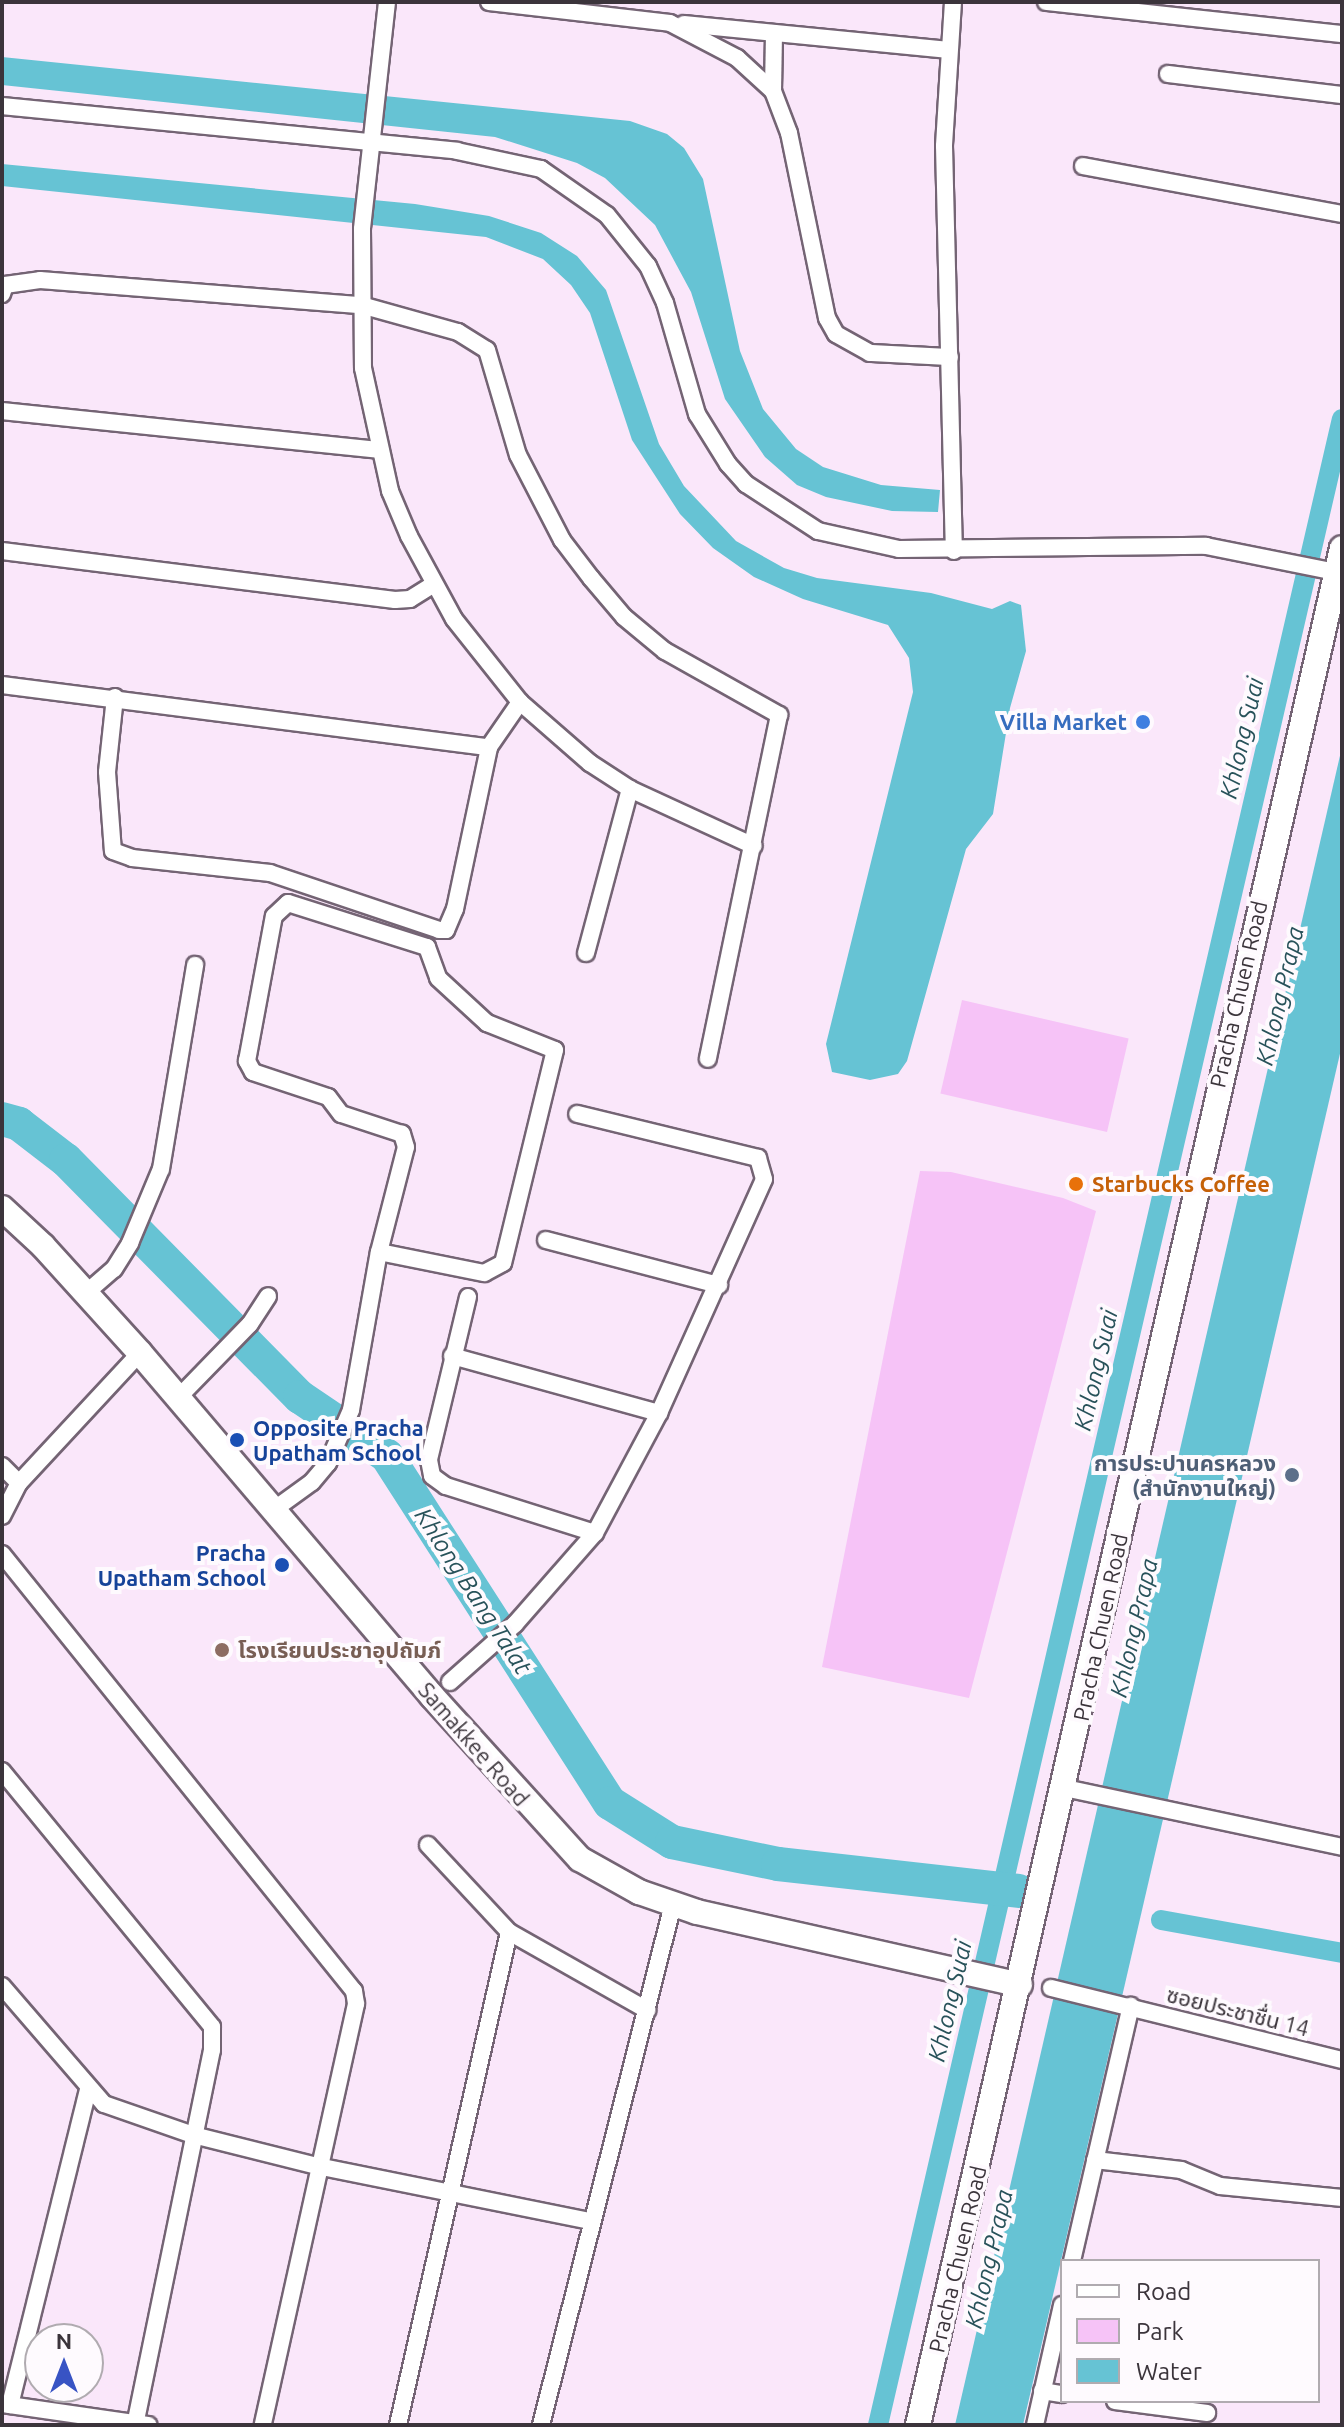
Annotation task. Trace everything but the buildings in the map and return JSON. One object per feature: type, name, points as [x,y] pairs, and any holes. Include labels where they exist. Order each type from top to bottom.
[{"type":"main road","name":"Pracha Chuen Road","points":[[918,2425],[1009,1985],[1077,1791],[1200,1157],[1328,569],[1342,548]]},
{"type":"main road","name":"Samakkee Road","points":[[2,1208],[140,1353],[272,1511],[557,1840],[605,1876],[673,1904],[1009,1985]]},
{"type":"street","points":[[387,2],[368,146],[361,305],[363,368],[390,491],[432,585],[485,663],[520,702],[590,763],[630,789],[754,846]]},
{"type":"street","points":[[489,2],[949,50]]},
{"type":"street","points":[[953,2],[944,161],[954,551]]},
{"type":"street","points":[[1046,2],[1342,34]]},
{"type":"street","points":[[670,23],[724,50],[773,91]]},
{"type":"street","points":[[774,33],[773,91],[799,168],[827,318],[836,334],[870,353],[950,357]]},
{"type":"street","points":[[1168,74],[1342,95]]},
{"type":"street","points":[[2,106],[505,158],[541,169],[579,194],[630,237],[665,303],[697,414],[746,484],[799,520],[838,538],[899,549],[954,551],[1206,546],[1280,557],[1328,569]]},
{"type":"street","points":[[1083,166],[1342,214]]},
{"type":"street","points":[[2,294],[5,285],[40,280],[361,305],[458,332],[487,350],[524,466],[562,540],[591,578],[624,617],[665,651],[779,715],[708,1059]]},
{"type":"street","points":[[2,411],[380,450]]},
{"type":"street","points":[[2,551],[395,600],[410,599],[432,585]]},
{"type":"street","points":[[2,685],[489,747]]},
{"type":"street","points":[[115,697],[107,772],[113,851],[132,858],[270,873],[439,930],[446,930],[455,909],[489,747],[520,702]]},
{"type":"street","points":[[586,953],[630,789]]},
{"type":"street","points":[[272,1511],[312,1482],[328,1463],[351,1410],[379,1252],[406,1147],[402,1134],[341,1114],[328,1097],[253,1072],[247,1061],[274,916],[288,903],[427,947],[438,978],[487,1023],[555,1050],[503,1263],[484,1273],[379,1252]]},
{"type":"street","points":[[86,1293],[114,1269],[130,1243],[144,1216],[161,1169],[195,965]]},
{"type":"street","points":[[450,1682],[515,1624],[595,1533],[659,1413],[764,1179],[758,1158],[577,1114]]},
{"type":"street","points":[[546,1240],[719,1285]]},
{"type":"street","points":[[178,1398],[250,1324],[268,1296]]},
{"type":"street","points":[[468,1297],[429,1460],[432,1476],[446,1486],[595,1533]]},
{"type":"street","points":[[2,1516],[19,1483],[140,1353]]},
{"type":"street","points":[[452,1356],[659,1413]]},
{"type":"street","points":[[2,1466],[19,1483]]},
{"type":"street","points":[[2,1554],[354,1991],[356,2004],[317,2166],[263,2425]]},
{"type":"street","points":[[2,1771],[212,2027],[142,2424],[6,2404],[88,2089]]},
{"type":"street","points":[[1077,1791],[1342,1847]]},
{"type":"street","points":[[428,1845],[509,1932],[647,2010]]},
{"type":"street","points":[[541,2425],[589,2221],[673,1904]]},
{"type":"street","points":[[398,2425],[509,1932]]},
{"type":"street","points":[[2,1986],[104,2104],[193,2135],[317,2166],[448,2195],[589,2221]]},
{"type":"street","name":"ซอยประชาชื่น 14","points":[[1051,1988],[1342,2060]]},
{"type":"street","points":[[1072,2259],[1127,2005]]},
{"type":"street","points":[[1095,2160],[1181,2170],[1220,2186],[1342,2198]]},
{"type":"street","points":[[1035,2425],[1057,2346],[1060,2321]]},
{"type":"street","points":[[1042,2391],[1060,2394]]},
{"type":"street","points":[[1130,2403],[1207,2413]]},
{"type":"green space","points":[[962,1000],[1129,1038],[1107,1132],[940,1094]]},
{"type":"green space","points":[[920,1171],[951,1172],[1063,1198],[1096,1211],[969,1698],[822,1667]]},
{"type":"water","points":[[2,57],[630,121],[667,134],[684,148],[703,179],[740,351],[763,409],[796,449],[823,467],[881,485],[940,490],[938,512],[892,511],[826,497],[797,485],[765,457],[725,399],[691,292],[655,225],[605,178],[577,163],[495,137],[2,85]]},
{"type":"water","points":[[2,164],[415,204],[489,216],[541,233],[577,256],[606,290],[659,444],[684,486],[736,541],[784,568],[817,578],[931,593],[992,609],[1010,601],[1021,605],[1026,651],[1010,708],[993,814],[966,849],[907,1061],[898,1074],[870,1080],[832,1072],[826,1044],[913,692],[909,658],[888,625],[803,599],[754,577],[713,548],[680,514],[632,440],[590,313],[571,285],[543,259],[486,237],[2,186]]},
{"type":"water","points":[[1342,747],[1342,1045],[1023,2425],[955,2425]]},
{"type":"waterway","name":"Khlong Suai","points":[[878,2425],[1342,419]]},
{"type":"waterway","name":"Khlong Bang Talat","points":[[2,1119],[19,1124],[66,1160],[300,1397],[387,1456],[610,1803],[672,1842],[778,1864],[1018,1891]]},
{"type":"waterway","name":"Khlong Bang Talat","points":[[1161,1920],[1342,1953]]},
{"type":"place","name":"Villa Market","points":[[1143,722]]},
{"type":"place","name":"Starbucks Coffee","points":[[1076,1184]]},
{"type":"place","name":"Opposite Pracha Upatham School","points":[[237,1440]]},
{"type":"place","name":"การประปานครหลวง (สำนักงานใหญ่)","points":[[1292,1475]]},
{"type":"place","name":"Pracha Upatham School","points":[[282,1565]]},
{"type":"place","name":"โรงเรียนประชาอุปถัมภ์","points":[[222,1650]]},
{"type":"water label","name":"Khlong Prapa","points":[[1280,996]]},
{"type":"water label","name":"Khlong Prapa","points":[[1134,1628]]},
{"type":"water label","name":"Khlong Prapa","points":[[989,2259]]}]
